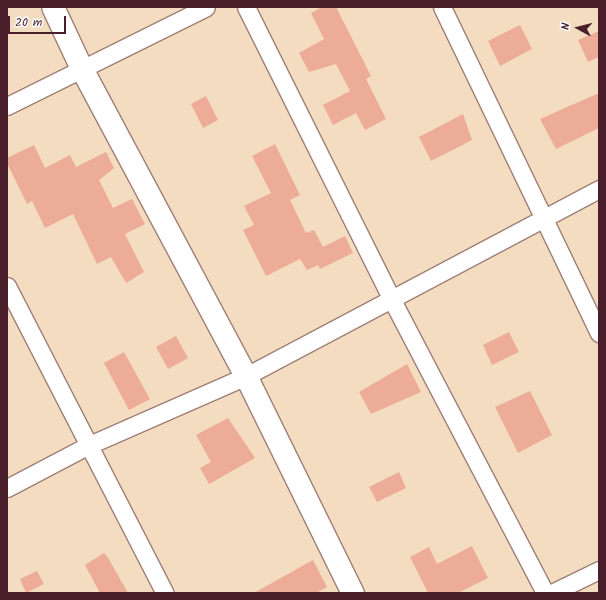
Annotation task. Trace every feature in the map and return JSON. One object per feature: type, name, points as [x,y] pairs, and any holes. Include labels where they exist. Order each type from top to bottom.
[{"type":"main road","points":[[53,7],[82,69],[246,376],[353,593]]},
{"type":"street","points":[[7,106],[206,7]]},
{"type":"street","points":[[246,7],[392,300],[545,593]]},
{"type":"street","points":[[442,7],[599,333]]},
{"type":"street","points":[[7,488],[89,445],[246,376],[392,300],[543,217],[599,189]]},
{"type":"street","points":[[7,286],[165,593]]},
{"type":"street","points":[[552,593],[599,570]]},
{"type":"building","points":[[322,7],[336,7],[371,76],[366,79],[386,119],[365,130],[356,113],[333,125],[323,105],[350,91],[336,64],[309,72],[299,53],[324,39],[311,13]]},
{"type":"building","points":[[520,25],[532,49],[500,66],[488,41]]},
{"type":"building","points":[[599,31],[599,57],[588,62],[578,40]]},
{"type":"building","points":[[599,93],[599,128],[556,149],[540,119]]},
{"type":"building","points":[[206,96],[218,120],[203,128],[191,104]]},
{"type":"building","points":[[463,114],[472,140],[431,161],[419,137]]},
{"type":"building","points":[[275,144],[300,195],[290,200],[306,233],[314,230],[323,247],[345,236],[353,253],[320,269],[318,265],[307,270],[300,259],[266,276],[243,230],[254,225],[244,206],[271,193],[252,156]]},
{"type":"building","points":[[34,145],[45,168],[70,155],[76,167],[106,152],[114,168],[99,180],[113,208],[132,199],[145,224],[125,234],[144,272],[126,283],[111,257],[97,264],[73,214],[45,228],[32,201],[27,204],[7,163],[7,158]]},
{"type":"building","points":[[509,332],[519,352],[492,365],[483,345]]},
{"type":"building","points":[[176,336],[188,358],[168,369],[156,347]]},
{"type":"building","points":[[124,352],[150,399],[129,410],[104,363]]},
{"type":"building","points":[[407,364],[421,392],[371,414],[359,392]]},
{"type":"building","points":[[530,391],[552,435],[518,453],[495,407]]},
{"type":"building","points":[[228,418],[255,458],[209,484],[200,468],[211,462],[196,435]]},
{"type":"building","points":[[399,472],[406,488],[377,502],[369,487]]},
{"type":"building","points":[[472,546],[488,578],[458,593],[428,593],[410,557],[429,547],[437,564]]},
{"type":"building","points":[[104,553],[128,593],[100,593],[85,565]]},
{"type":"building","points":[[313,560],[327,587],[316,593],[254,593]]},
{"type":"building","points":[[37,571],[44,584],[26,593],[20,579]]}]
